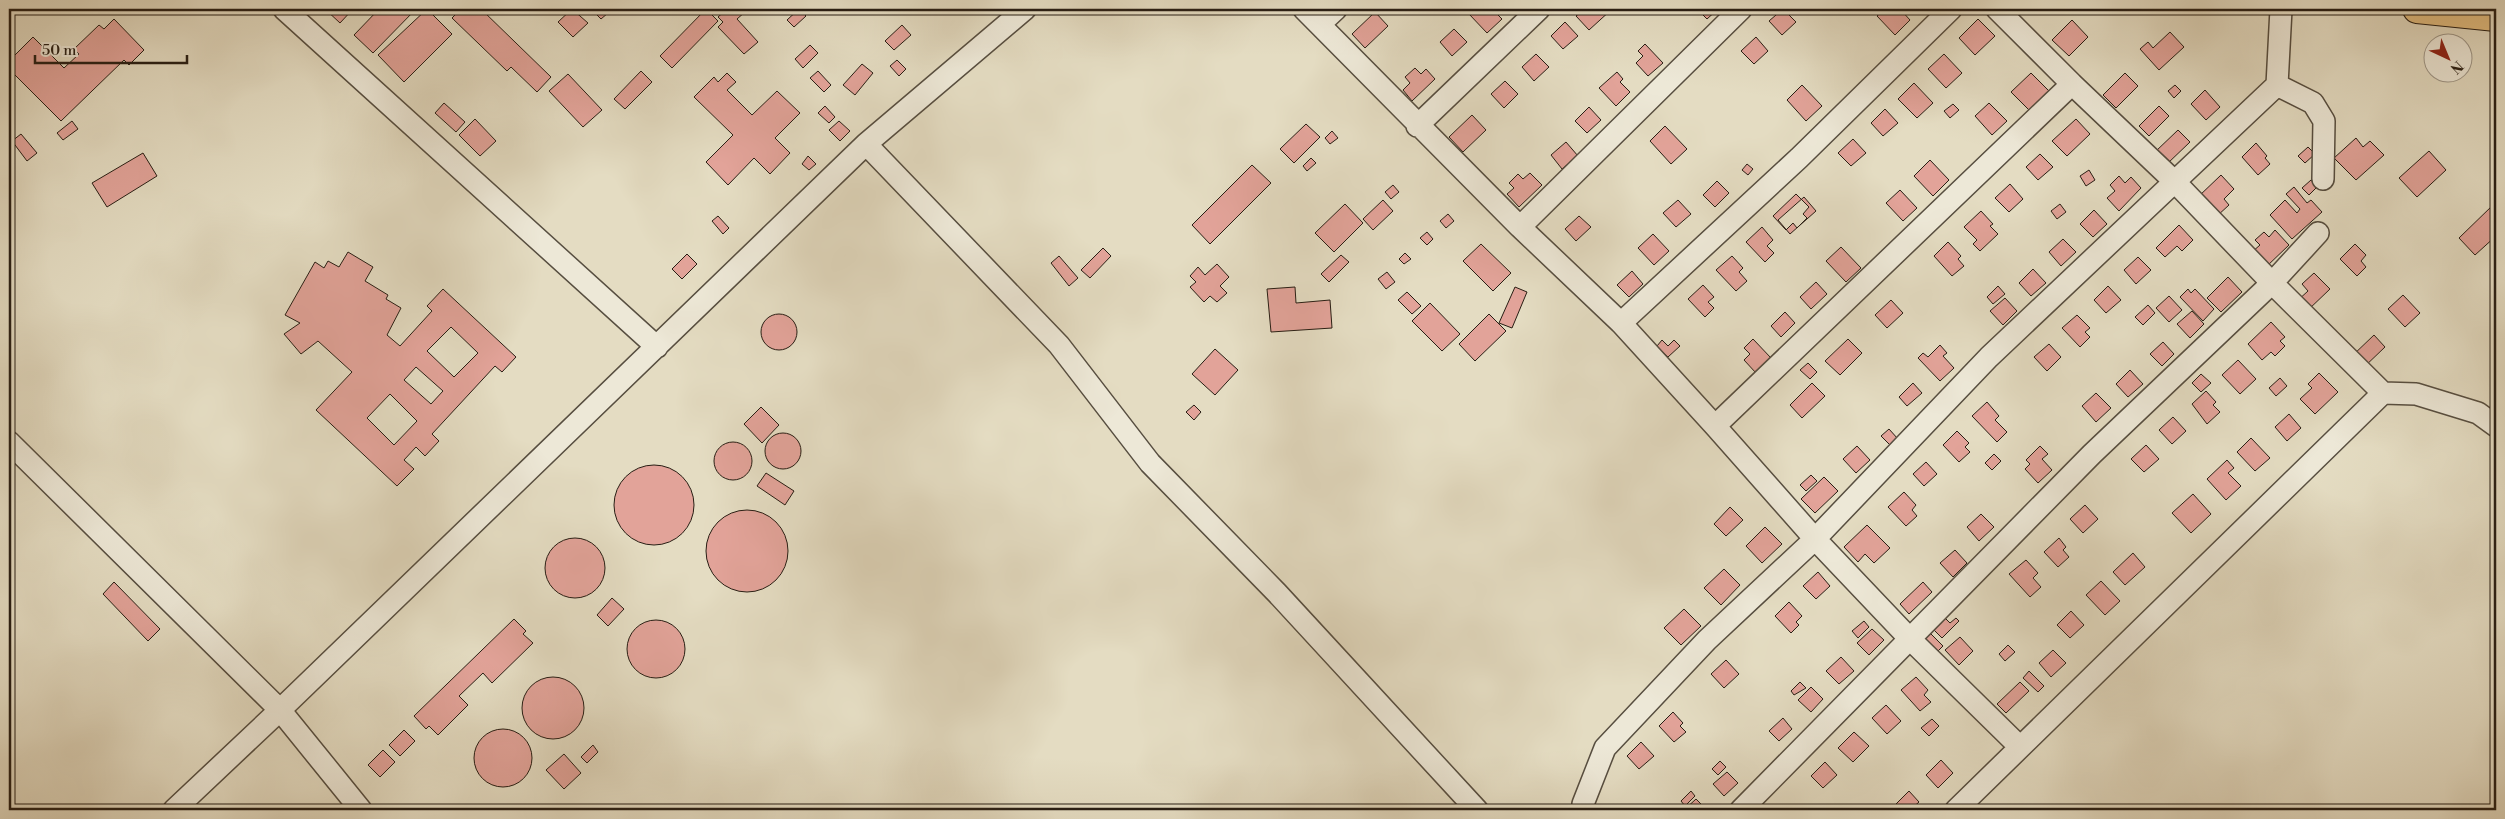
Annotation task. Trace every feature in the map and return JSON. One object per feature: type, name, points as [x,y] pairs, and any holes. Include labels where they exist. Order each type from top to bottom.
[{"type":"main road","points":[[2417,9],[2496,17]]},
{"type":"street","points":[[284,9],[657,347]]},
{"type":"street","points":[[174,810],[866,144],[1025,9]]},
{"type":"street","points":[[1304,9],[1417,126],[1621,323],[1814,539],[1910,639],[2020,747]]},
{"type":"street","points":[[1320,24],[1336,9]]},
{"type":"street","points":[[1417,126],[1539,9]]},
{"type":"street","points":[[1520,227],[1741,9]]},
{"type":"street","points":[[1621,323],[1799,158],[1951,9]]},
{"type":"street","points":[[1997,9],[2174,182],[2272,284],[2383,393],[2416,394],[2478,412],[2496,426]]},
{"type":"street","points":[[1583,810],[1583,804],[1605,748],[1706,640],[1814,539],[1989,358],[2277,85],[2281,9]]},
{"type":"street","points":[[1715,426],[2072,84]]},
{"type":"street","points":[[2277,85],[2313,103],[2324,121],[2323,179]]},
{"type":"street","points":[[866,144],[1059,345],[1150,463],[1277,593],[1475,809]]},
{"type":"street","points":[[1741,810],[2092,454],[2272,284],[2318,233]]},
{"type":"street","points":[[1956,810],[2383,393]]},
{"type":"street","points":[[9,442],[280,710],[360,810]]},
{"type":"building","points":[[325,9],[353,9],[340,23]]},
{"type":"building","points":[[379,9],[416,9],[373,53],[354,35]]},
{"type":"building","points":[[427,9],[452,34],[404,82],[378,55]]},
{"type":"building","points":[[461,9],[481,9],[551,77],[537,92],[511,67],[507,71],[452,18]]},
{"type":"building","points":[[572,9],[588,23],[573,37],[558,22]]},
{"type":"building","points":[[591,9],[604,9],[608,13],[601,19]]},
{"type":"building","points":[[706,9],[718,21],[672,68],[660,56]]},
{"type":"building","points":[[727,9],[742,9],[745,12],[737,19],[758,42],[744,54],[718,27],[723,22],[718,17]]},
{"type":"building","points":[[799,9],[806,16],[794,27],[787,20]]},
{"type":"building","points":[[1476,9],[1492,9],[1502,19],[1487,33],[1469,14]]},
{"type":"building","points":[[1585,9],[1611,10],[1589,30],[1576,16]]},
{"type":"building","points":[[1697,9],[1718,9],[1707,19]]},
{"type":"building","points":[[1783,9],[1796,22],[1782,35],[1769,21]]},
{"type":"building","points":[[1885,9],[1900,9],[1910,20],[1895,35],[1877,16]]},
{"type":"building","points":[[1375,12],[1388,26],[1365,48],[1352,34]]},
{"type":"building","points":[[114,19],[144,50],[129,65],[124,60],[61,121],[9,69],[9,61],[33,37],[64,68],[79,54],[74,49],[99,25],[104,29]]},
{"type":"building","points":[[1978,19],[1995,36],[1975,55],[1959,38]]},
{"type":"building","points":[[2072,20],[2088,37],[2069,56],[2052,40]]},
{"type":"building","points":[[1565,22],[1578,36],[1563,49],[1551,36]]},
{"type":"building","points":[[902,25],[911,35],[894,50],[885,41]]},
{"type":"building","points":[[1454,29],[1467,42],[1452,56],[1440,42]]},
{"type":"building","points":[[2170,32],[2184,47],[2159,70],[2140,49],[2148,42],[2153,48]]},
{"type":"building","points":[[1756,37],[1768,51],[1754,64],[1741,51]]},
{"type":"building","points":[[1645,44],[1663,63],[1648,76],[1636,63],[1643,56],[1638,51]]},
{"type":"building","points":[[810,45],[818,53],[803,68],[795,59]]},
{"type":"building","points":[[1536,54],[1549,67],[1534,81],[1522,67]]},
{"type":"building","points":[[1944,54],[1962,73],[1946,88],[1928,69]]},
{"type":"building","points":[[897,60],[906,69],[899,76],[890,66]]},
{"type":"building","points":[[862,64],[873,73],[855,95],[843,85]]},
{"type":"building","points":[[1415,68],[1421,74],[1426,69],[1435,79],[1412,101],[1403,90],[1410,83],[1405,77]]},
{"type":"building","points":[[641,71],[652,82],[625,109],[614,99]]},
{"type":"building","points":[[818,71],[831,85],[824,92],[810,78]]},
{"type":"building","points":[[1617,72],[1623,79],[1620,82],[1630,92],[1616,106],[1599,88]]},
{"type":"building","points":[[727,73],[736,82],[727,90],[752,115],[777,91],[800,113],[775,138],[790,153],[770,174],[754,158],[728,185],[706,162],[733,135],[694,97],[714,77],[718,82]]},
{"type":"building","points":[[2031,73],[2049,91],[2029,110],[2011,92]]},
{"type":"building","points":[[2125,73],[2138,86],[2116,108],[2103,95]]},
{"type":"building","points":[[568,74],[602,110],[583,127],[549,91]]},
{"type":"building","points":[[1505,81],[1518,94],[1504,108],[1491,94]]},
{"type":"building","points":[[1914,83],[1933,103],[1917,118],[1898,99]]},
{"type":"building","points":[[1802,85],[1822,106],[1806,121],[1787,100]]},
{"type":"building","points":[[2175,85],[2181,91],[2174,98],[2168,91]]},
{"type":"building","points":[[2205,90],[2220,107],[2206,120],[2191,104]]},
{"type":"building","points":[[444,103],[465,122],[456,132],[435,113]]},
{"type":"building","points":[[1989,103],[2007,121],[1992,135],[1975,116]]},
{"type":"building","points":[[1953,104],[1959,110],[1950,118],[1944,111]]},
{"type":"building","points":[[825,106],[835,117],[829,123],[818,113]]},
{"type":"building","points":[[2159,106],[2169,116],[2149,136],[2139,126]]},
{"type":"building","points":[[1589,107],[1601,120],[1587,133],[1575,121]]},
{"type":"building","points":[[1885,109],[1898,123],[1883,136],[1871,123]]},
{"type":"building","points":[[1472,115],[1486,130],[1463,152],[1449,137]]},
{"type":"building","points":[[475,119],[496,141],[480,156],[459,135]]},
{"type":"building","points":[[2076,119],[2090,134],[2067,156],[2052,141]]},
{"type":"building","points":[[72,121],[78,129],[63,140],[57,133]]},
{"type":"building","points":[[839,121],[850,131],[840,141],[829,130]]},
{"type":"building","points":[[1306,124],[1320,137],[1294,163],[1280,149]]},
{"type":"building","points":[[1665,126],[1687,149],[1671,164],[1650,141]]},
{"type":"building","points":[[2178,130],[2190,142],[2167,164],[2155,152]]},
{"type":"building","points":[[1332,131],[1338,138],[1330,144],[1325,138]]},
{"type":"building","points":[[21,134],[37,153],[27,161],[12,141]]},
{"type":"building","points":[[2356,138],[2363,147],[2370,141],[2384,155],[2356,180],[2334,158]]},
{"type":"building","points":[[1853,139],[1866,153],[1851,166],[1838,153]]},
{"type":"building","points":[[1566,142],[1578,156],[1562,169],[1551,155]]},
{"type":"building","points":[[2256,143],[2267,156],[2265,158],[2270,164],[2258,175],[2242,157]]},
{"type":"building","points":[[2308,147],[2315,154],[2305,163],[2298,156]]},
{"type":"building","points":[[2429,151],[2446,170],[2417,197],[2399,178]]},
{"type":"building","points":[[143,153],[157,176],[107,207],[92,183]]},
{"type":"building","points":[[2040,154],[2053,167],[2038,180],[2026,167]]},
{"type":"building","points":[[808,156],[816,164],[809,170],[802,164]]},
{"type":"building","points":[[1311,158],[1316,163],[1307,171],[1303,166]]},
{"type":"building","points":[[1930,160],[1949,180],[1933,196],[1914,176]]},
{"type":"building","points":[[1747,164],[1753,169],[1748,175],[1742,170]]},
{"type":"building","points":[[1252,165],[1271,183],[1210,244],[1192,225]]},
{"type":"building","points":[[2089,170],[2095,180],[2086,186],[2080,176]]},
{"type":"building","points":[[1530,173],[1542,185],[1519,207],[1507,194],[1514,188],[1509,183],[1518,174],[1523,179]]},
{"type":"building","points":[[2221,175],[2234,189],[2224,199],[2229,205],[2217,216],[2198,197]]},
{"type":"building","points":[[2119,176],[2125,183],[2131,177],[2141,188],[2119,211],[2107,198],[2115,191],[2110,185]]},
{"type":"building","points":[[2311,180],[2317,187],[2309,195],[2302,188]]},
{"type":"building","points":[[1717,181],[1729,193],[1715,207],[1703,195]]},
{"type":"building","points":[[2010,184],[2023,199],[2009,212],[1995,198]]},
{"type":"building","points":[[1393,185],[1399,192],[1391,199],[1385,192]]},
{"type":"building","points":[[2294,187],[2307,203],[2311,200],[2322,212],[2292,239],[2270,215],[2285,200],[2297,213],[2300,209],[2286,194]]},
{"type":"building","points":[[1900,190],[1917,208],[1903,221],[1886,203]]},
{"type":"building","points":[[1796,194],[1809,207],[1803,214],[1807,218],[1797,228],[1793,223],[1786,230],[1773,216]]},
{"type":"building","points":[[1804,197],[1816,211],[1790,234],[1778,220]]},
{"type":"building","points":[[1383,200],[1393,211],[1373,230],[1363,219]]},
{"type":"building","points":[[1678,200],[1691,214],[1676,227],[1663,213]]},
{"type":"building","points":[[1345,204],[1363,223],[1334,252],[1315,233]]},
{"type":"building","points":[[2060,204],[2066,212],[2057,219],[2051,211]]},
{"type":"building","points":[[2493,205],[2496,208],[2496,236],[2475,255],[2459,238]]},
{"type":"building","points":[[2094,210],[2107,224],[2093,237],[2080,224]]},
{"type":"building","points":[[1981,211],[1993,224],[1990,226],[1998,234],[1980,251],[1973,244],[1977,240],[1964,227]]},
{"type":"building","points":[[1448,214],[1454,221],[1446,228],[1440,221]]},
{"type":"building","points":[[718,216],[729,228],[723,234],[712,221]]},
{"type":"building","points":[[1579,216],[1591,227],[1576,241],[1565,229]]},
{"type":"building","points":[[2179,225],[2193,240],[2182,251],[2177,246],[2165,257],[2156,248]]},
{"type":"building","points":[[1762,227],[1773,240],[1767,246],[1774,253],[1765,262],[1746,242]]},
{"type":"building","points":[[2275,230],[2289,245],[2266,267],[2252,252],[2260,245],[2255,240],[2264,232],[2269,237]]},
{"type":"building","points":[[1427,232],[1433,239],[1427,245],[1420,238]]},
{"type":"building","points":[[1653,234],[1669,251],[1654,265],[1638,248]]},
{"type":"building","points":[[2063,239],[2076,252],[2061,266],[2049,252]]},
{"type":"building","points":[[1948,242],[1961,256],[1958,259],[1964,266],[1952,276],[1934,256]]},
{"type":"building","points":[[1481,244],[1511,273],[1493,291],[1463,261]]},
{"type":"building","points":[[2355,244],[2366,255],[2361,261],[2366,267],[2357,276],[2340,259]]},
{"type":"building","points":[[1841,247],[1861,268],[1846,282],[1826,261]]},
{"type":"building","points":[[1103,248],[1111,256],[1090,278],[1081,270]]},
{"type":"building","points":[[348,252],[373,267],[365,281],[388,295],[386,299],[401,308],[387,335],[400,346],[432,311],[427,306],[443,289],[516,357],[502,372],[495,366],[432,434],[439,441],[425,456],[416,447],[404,460],[414,469],[397,486],[316,410],[352,372],[318,341],[301,354],[284,334],[300,323],[285,315],[315,262],[324,268],[328,261],[339,267]],"holes":[[[451,327],[478,353],[454,377],[427,351]],[[416,367],[443,391],[431,404],[404,380]],[[390,394],[417,421],[394,445],[367,418]]]},
{"type":"building","points":[[1405,253],[1411,259],[1404,264],[1399,259]]},
{"type":"building","points":[[687,254],[697,264],[682,279],[672,269]]},
{"type":"building","points":[[1341,255],[1349,262],[1329,282],[1321,274]]},
{"type":"building","points":[[1059,256],[1078,278],[1069,286],[1051,263]]},
{"type":"building","points":[[1732,256],[1743,268],[1739,272],[1747,281],[1736,291],[1716,270]]},
{"type":"building","points":[[2138,257],[2151,270],[2136,284],[2124,270]]},
{"type":"building","points":[[1217,264],[1229,277],[1220,286],[1227,293],[1217,302],[1210,296],[1204,302],[1190,287],[1196,282],[1190,276],[1198,267],[1205,275]]},
{"type":"building","points":[[2033,269],[2046,283],[2031,296],[2019,283]]},
{"type":"building","points":[[1632,271],[1643,284],[1629,297],[1617,285]]},
{"type":"building","points":[[1387,272],[1395,282],[1386,289],[1378,279]]},
{"type":"building","points":[[2314,273],[2330,289],[2307,311],[2297,301],[2308,291],[2302,284]]},
{"type":"building","points":[[2228,277],[2242,292],[2221,312],[2207,298]]},
{"type":"building","points":[[1816,282],[1827,294],[1811,309],[1800,297]]},
{"type":"building","points":[[1703,285],[1714,297],[1708,302],[1714,308],[1705,317],[1688,299]]},
{"type":"building","points":[[1998,286],[2005,294],[1993,304],[1987,297]]},
{"type":"building","points":[[2108,286],[2121,300],[2106,313],[2094,300]]},
{"type":"building","points":[[1295,287],[1296,303],[1330,300],[1332,328],[1271,332],[1267,289]]},
{"type":"building","points":[[1515,287],[1527,292],[1512,328],[1499,323]]},
{"type":"building","points":[[2188,289],[2191,293],[2195,289],[2214,309],[2203,321],[2180,297]]},
{"type":"building","points":[[1407,292],[1421,306],[1412,314],[1398,300]]},
{"type":"building","points":[[2403,295],[2420,313],[2405,327],[2388,309]]},
{"type":"building","points":[[2169,296],[2182,310],[2169,322],[2156,308]]},
{"type":"building","points":[[2005,298],[2017,311],[2003,325],[1990,311]]},
{"type":"building","points":[[1891,300],[1903,313],[1887,328],[1875,315]]},
{"type":"building","points":[[1430,303],[1460,334],[1442,351],[1412,321]]},
{"type":"building","points":[[2148,305],[2155,313],[2143,325],[2135,317]]},
{"type":"building","points":[[2192,311],[2204,324],[2190,338],[2177,324]]},
{"type":"building","points":[[1785,312],[1795,323],[1781,337],[1771,326]]},
{"type":"building","points":[[779,314],[792,319],[797,332],[792,345],[779,350],[766,345],[761,332],[766,319]]},
{"type":"building","points":[[1489,314],[1506,331],[1475,361],[1459,344]]},
{"type":"building","points":[[2077,315],[2090,328],[2085,332],[2090,337],[2080,347],[2062,328]]},
{"type":"building","points":[[2271,322],[2285,337],[2280,341],[2285,346],[2275,356],[2271,352],[2262,360],[2248,344]]},
{"type":"building","points":[[2374,335],[2385,347],[2362,369],[2351,357]]},
{"type":"building","points":[[1753,339],[1771,358],[1756,373],[1744,360],[1750,354],[1744,348]]},
{"type":"building","points":[[1848,339],[1862,353],[1840,375],[1825,361]]},
{"type":"building","points":[[1662,340],[1668,346],[1674,340],[1680,346],[1668,357],[1657,346]]},
{"type":"building","points":[[2163,342],[2174,354],[2162,366],[2150,354]]},
{"type":"building","points":[[2049,344],[2061,357],[2047,371],[2034,357]]},
{"type":"building","points":[[1940,345],[1947,353],[1943,356],[1954,368],[1940,381],[1918,358],[1923,353],[1928,357]]},
{"type":"building","points":[[1215,349],[1238,370],[1215,395],[1192,374]]},
{"type":"building","points":[[2238,360],[2256,379],[2240,394],[2222,375]]},
{"type":"building","points":[[1808,363],[1817,372],[1810,379],[1800,370]]},
{"type":"building","points":[[2130,370],[2143,384],[2128,397],[2116,384]]},
{"type":"building","points":[[2319,373],[2338,392],[2315,414],[2300,399],[2312,388],[2308,384]]},
{"type":"building","points":[[2201,374],[2211,383],[2201,392],[2192,383]]},
{"type":"building","points":[[2280,378],[2287,386],[2276,396],[2269,388]]},
{"type":"building","points":[[1812,383],[1825,396],[1802,418],[1790,405]]},
{"type":"building","points":[[1913,383],[1922,393],[1907,406],[1899,397]]},
{"type":"building","points":[[2206,391],[2216,402],[2213,405],[2220,412],[2207,424],[2192,404]]},
{"type":"building","points":[[2096,393],[2111,408],[2096,422],[2082,406]]},
{"type":"building","points":[[1987,402],[1999,416],[1995,420],[2007,432],[1997,442],[1972,416]]},
{"type":"building","points":[[1194,405],[1201,412],[1194,420],[1186,412]]},
{"type":"building","points":[[761,407],[779,425],[762,443],[744,424]]},
{"type":"building","points":[[2289,414],[2301,428],[2287,441],[2275,427]]},
{"type":"building","points":[[2173,417],[2186,431],[2172,444],[2159,430]]},
{"type":"building","points":[[1889,429],[1898,439],[1891,446],[1881,436]]},
{"type":"building","points":[[1957,431],[1969,443],[1965,447],[1970,452],[1959,462],[1943,445]]},
{"type":"building","points":[[783,433],[796,438],[801,451],[796,464],[783,469],[770,464],[765,451],[770,438]]},
{"type":"building","points":[[2251,438],[2270,458],[2255,471],[2237,452]]},
{"type":"building","points":[[733,442],[740,443],[746,448],[751,454],[751,468],[746,474],[740,479],[733,480],[726,479],[720,474],[715,468],[714,461],[715,454],[720,448],[726,443]]},
{"type":"building","points":[[2146,445],[2159,459],[2144,472],[2131,459]]},
{"type":"building","points":[[1857,446],[1870,460],[1856,473],[1843,459]]},
{"type":"building","points":[[2040,446],[2048,454],[2042,459],[2052,470],[2038,483],[2025,469],[2030,464],[2026,460]]},
{"type":"building","points":[[1994,454],[2001,461],[1992,470],[1985,463]]},
{"type":"building","points":[[2227,460],[2234,468],[2228,473],[2241,486],[2226,500],[2207,479]]},
{"type":"building","points":[[1926,462],[1937,474],[1924,486],[1913,474]]},
{"type":"building","points":[[646,465],[662,465],[676,471],[688,483],[694,497],[694,513],[688,527],[676,539],[662,545],[646,545],[632,539],[620,527],[614,513],[614,497],[620,483],[632,471]]},
{"type":"building","points":[[766,473],[794,491],[785,505],[757,486]]},
{"type":"building","points":[[1811,475],[1817,481],[1806,491],[1800,485]]},
{"type":"building","points":[[1824,477],[1838,491],[1815,513],[1801,499]]},
{"type":"building","points":[[1904,492],[1916,505],[1912,510],[1917,516],[1906,526],[1888,507]]},
{"type":"building","points":[[2193,494],[2211,514],[2191,533],[2172,513]]},
{"type":"building","points":[[2085,505],[2098,519],[2083,533],[2070,519]]},
{"type":"building","points":[[1730,507],[1743,520],[1726,536],[1714,524]]},
{"type":"building","points":[[739,510],[755,510],[770,517],[781,528],[788,543],[785,567],[776,580],[755,592],[739,592],[724,585],[713,574],[706,559],[706,543],[713,528],[724,517]]},
{"type":"building","points":[[1981,514],[1994,527],[1979,541],[1967,527]]},
{"type":"building","points":[[1867,525],[1890,548],[1874,563],[1865,554],[1858,562],[1844,547]]},
{"type":"building","points":[[1765,527],[1782,544],[1762,563],[1746,546]]},
{"type":"building","points":[[575,538],[592,543],[600,551],[605,568],[600,585],[592,593],[575,598],[558,593],[550,585],[545,568],[550,551],[558,543]]},
{"type":"building","points":[[2059,538],[2066,547],[2063,550],[2069,557],[2058,567],[2044,552]]},
{"type":"building","points":[[1955,550],[1967,563],[1953,577],[1940,563]]},
{"type":"building","points":[[2133,553],[2145,567],[2125,585],[2113,572]]},
{"type":"building","points":[[2026,560],[2038,573],[2033,578],[2041,587],[2030,597],[2009,574]]},
{"type":"building","points":[[1724,569],[1740,585],[1721,605],[1704,588]]},
{"type":"building","points":[[1818,572],[1830,586],[1816,599],[1803,586]]},
{"type":"building","points":[[2101,581],[2120,601],[2105,615],[2086,595]]},
{"type":"building","points":[[114,582],[160,629],[148,641],[103,594]]},
{"type":"building","points":[[1923,582],[1932,592],[1909,614],[1900,604]]},
{"type":"building","points":[[612,598],[624,609],[608,626],[597,615]]},
{"type":"building","points":[[1789,602],[1802,616],[1796,622],[1799,625],[1791,633],[1775,616]]},
{"type":"building","points":[[1684,609],[1701,626],[1681,645],[1664,628]]},
{"type":"building","points":[[2071,611],[2084,625],[2070,638],[2057,625]]},
{"type":"building","points":[[1945,618],[1950,623],[1956,618],[1959,621],[1942,638],[1934,630]]},
{"type":"building","points":[[514,619],[526,631],[523,634],[533,643],[492,683],[483,673],[459,696],[468,705],[438,735],[429,726],[426,729],[414,716]]},
{"type":"building","points":[[656,620],[667,622],[680,633],[685,649],[683,660],[672,673],[656,678],[645,676],[632,665],[627,649],[629,638],[640,625]]},
{"type":"building","points":[[1864,621],[1869,627],[1858,638],[1852,631]]},
{"type":"building","points":[[1872,629],[1884,640],[1869,655],[1857,643]]},
{"type":"building","points":[[1930,633],[1943,646],[1935,654],[1922,641]]},
{"type":"building","points":[[1960,637],[1973,651],[1959,665],[1945,650]]},
{"type":"building","points":[[2008,645],[2015,652],[2005,661],[1999,654]]},
{"type":"building","points":[[2053,650],[2066,663],[2051,677],[2039,663]]},
{"type":"building","points":[[1841,657],[1854,671],[1839,684],[1826,671]]},
{"type":"building","points":[[1726,660],[1739,674],[1724,688],[1711,674]]},
{"type":"building","points":[[2029,671],[2044,686],[2038,692],[2023,678]]},
{"type":"building","points":[[547,677],[559,677],[575,686],[582,696],[584,708],[582,720],[575,730],[559,739],[547,739],[536,734],[527,725],[522,714],[522,702],[527,691],[536,682]]},
{"type":"building","points":[[1916,677],[1928,690],[1924,695],[1931,702],[1920,711],[1901,690]]},
{"type":"building","points":[[1800,682],[1806,688],[1794,695],[1791,691]]},
{"type":"building","points":[[2020,682],[2029,691],[2006,713],[1997,704]]},
{"type":"building","points":[[1811,687],[1823,699],[1811,712],[1798,700]]},
{"type":"building","points":[[1886,705],[1901,721],[1887,734],[1872,718]]},
{"type":"building","points":[[1673,712],[1683,723],[1680,726],[1686,732],[1674,742],[1659,726]]},
{"type":"building","points":[[1783,718],[1792,729],[1779,741],[1769,731]]},
{"type":"building","points":[[1932,719],[1939,726],[1929,736],[1921,728]]},
{"type":"building","points":[[503,729],[514,731],[527,742],[532,758],[530,769],[519,782],[503,787],[492,785],[479,774],[474,758],[476,747],[487,734]]},
{"type":"building","points":[[404,730],[415,741],[400,756],[389,745]]},
{"type":"building","points":[[1854,732],[1869,746],[1853,762],[1838,748]]},
{"type":"building","points":[[1641,742],[1654,756],[1639,769],[1627,756]]},
{"type":"building","points":[[593,745],[598,752],[587,763],[581,757]]},
{"type":"building","points":[[383,750],[395,762],[380,777],[368,765]]},
{"type":"building","points":[[564,754],[581,773],[564,789],[546,770]]},
{"type":"building","points":[[1941,760],[1953,773],[1938,788],[1926,775]]},
{"type":"building","points":[[1720,761],[1726,767],[1718,775],[1712,769]]},
{"type":"building","points":[[1825,762],[1837,775],[1823,788],[1811,776]]},
{"type":"building","points":[[1727,772],[1738,783],[1724,796],[1713,784]]},
{"type":"building","points":[[1691,791],[1695,796],[1685,806],[1681,801]]},
{"type":"building","points":[[1909,791],[1919,802],[1910,810],[1900,810],[1895,805]]},
{"type":"building","points":[[1696,799],[1707,810],[1684,810]]}]
